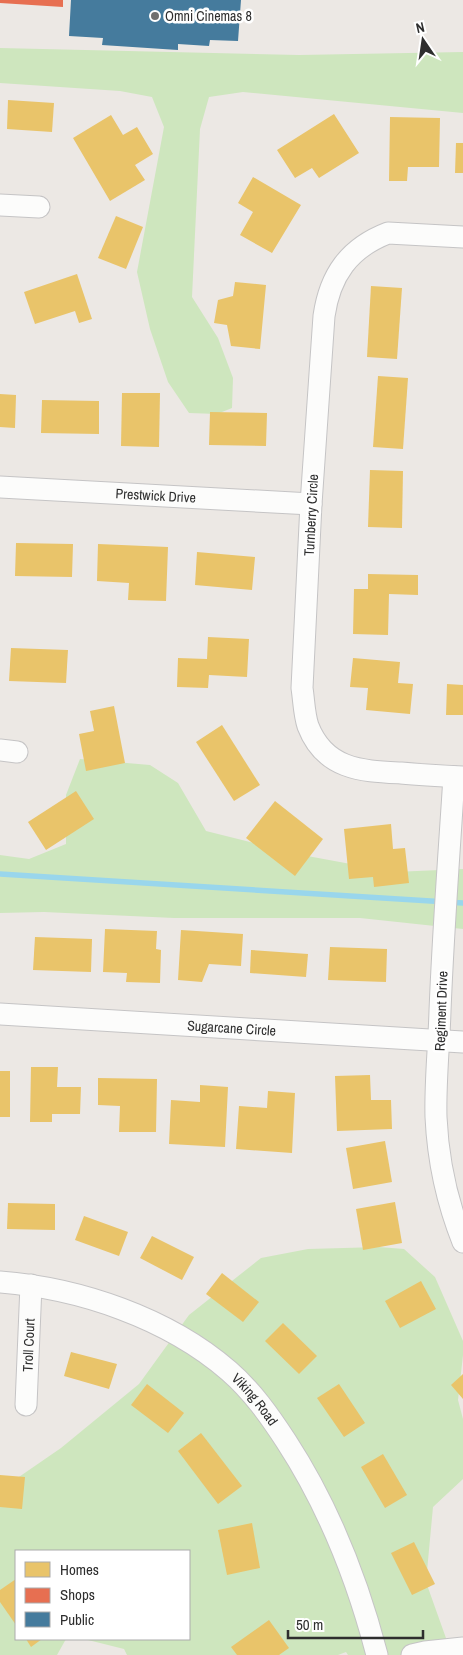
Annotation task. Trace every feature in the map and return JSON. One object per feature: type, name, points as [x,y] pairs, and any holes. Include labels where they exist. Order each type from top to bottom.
[{"type":"street","points":[[0,205],[39,207]]},
{"type":"street","name":"Turnberry Circle","points":[[459,777],[363,771],[351,768],[330,756],[314,737],[305,714],[302,688],[311,504],[324,316],[327,298],[334,280],[356,251],[388,233],[463,237]]},
{"type":"street","name":"Prestwick Drive","points":[[0,487],[311,504]]},
{"type":"street","name":"Regiment Drive","points":[[459,777],[442,981],[436,1115],[444,1180],[453,1215],[463,1242]]},
{"type":"street","name":"Sugarcane Circle","points":[[0,1014],[463,1042]]},
{"type":"street","name":"Viking Road","points":[[0,1282],[31,1285],[76,1294],[123,1310],[168,1330],[200,1348],[229,1371],[255,1397],[270,1417],[304,1468],[327,1512],[350,1565],[367,1615],[377,1655]]},
{"type":"street","name":"Troll Court","points":[[26,1405],[31,1285]]},
{"type":"street","points":[[412,1655],[463,1648]]},
{"type":"green space","points":[[0,48],[299,55],[463,52],[463,113],[243,92],[209,97],[200,129],[192,297],[218,338],[233,378],[232,408],[217,414],[189,413],[168,382],[150,329],[137,272],[164,127],[152,97],[120,91],[0,83]]},
{"type":"green space","points":[[80,759],[150,765],[178,783],[206,831],[302,855],[394,872],[463,869],[463,929],[360,918],[174,918],[44,912],[0,913],[0,855],[29,859],[66,844],[66,795]]},
{"type":"green space","points":[[379,1247],[404,1249],[435,1277],[463,1341],[458,1400],[463,1419],[463,1479],[433,1507],[426,1582],[452,1655],[348,1655],[346,1652],[338,1655],[127,1655],[124,1649],[88,1640],[190,1640],[190,1550],[15,1550],[15,1640],[65,1640],[57,1655],[0,1655],[0,1490],[61,1448],[139,1384],[189,1315],[261,1258],[308,1249]]},
{"type":"building: Homes","points":[[8,100],[54,103],[52,132],[7,129]]},
{"type":"building: Homes","points":[[334,114],[359,153],[319,178],[312,168],[295,178],[277,150]]},
{"type":"building: Homes","points":[[111,115],[123,135],[137,127],[153,154],[135,165],[145,180],[110,201],[73,138]]},
{"type":"building: Homes","points":[[390,117],[440,118],[439,167],[408,167],[407,181],[389,181]]},
{"type":"building: Homes","points":[[456,143],[463,143],[463,173],[455,173]]},
{"type":"building: Homes","points":[[253,177],[301,205],[272,253],[240,235],[253,212],[238,203]]},
{"type":"building: Homes","points":[[116,216],[143,227],[126,269],[98,258]]},
{"type":"building: Homes","points":[[77,274],[92,319],[79,323],[75,311],[35,324],[24,292]]},
{"type":"building: Homes","points":[[235,282],[266,285],[260,349],[231,346],[227,325],[214,323],[218,300],[233,296]]},
{"type":"building: Homes","points":[[371,286],[402,288],[397,359],[367,357]]},
{"type":"building: Homes","points":[[378,376],[408,378],[403,449],[373,447]]},
{"type":"building: Homes","points":[[122,393],[160,393],[159,447],[121,446]]},
{"type":"building: Homes","points":[[0,394],[16,395],[15,428],[0,427]]},
{"type":"building: Homes","points":[[42,400],[99,401],[99,434],[41,433]]},
{"type":"building: Homes","points":[[210,412],[267,413],[266,446],[209,445]]},
{"type":"building: Homes","points":[[370,470],[403,471],[402,528],[368,527]]},
{"type":"building: Homes","points":[[16,543],[73,544],[72,577],[15,576]]},
{"type":"building: Homes","points":[[98,544],[168,547],[166,601],[128,600],[129,583],[97,581]]},
{"type":"building: Homes","points":[[197,552],[255,557],[252,590],[195,585]]},
{"type":"building: Homes","points":[[368,574],[418,575],[418,595],[389,594],[388,635],[353,634],[354,589],[368,589]]},
{"type":"building: Homes","points":[[208,637],[249,639],[247,677],[209,675],[208,688],[177,687],[178,658],[207,659]]},
{"type":"building: Homes","points":[[11,648],[68,650],[66,683],[9,681]]},
{"type":"building: Homes","points":[[353,658],[400,662],[398,683],[413,684],[410,714],[366,710],[368,688],[350,687]]},
{"type":"building: Homes","points":[[447,684],[463,685],[463,715],[446,715]]},
{"type":"building: Homes","points":[[114,706],[125,763],[86,771],[79,734],[94,731],[90,711]]},
{"type":"building: Homes","points":[[222,725],[260,785],[234,801],[196,742]]},
{"type":"building: Homes","points":[[76,791],[94,819],[46,850],[28,822]]},
{"type":"building: Homes","points":[[275,801],[323,839],[295,876],[246,838]]},
{"type":"building: Homes","points":[[391,824],[393,849],[405,848],[409,883],[374,887],[373,877],[349,879],[344,829]]},
{"type":"building: Homes","points":[[105,929],[157,931],[156,949],[161,950],[160,983],[126,982],[127,973],[103,972]]},
{"type":"building: Homes","points":[[181,930],[243,934],[241,966],[209,964],[202,982],[178,980]]},
{"type":"building: Homes","points":[[35,937],[92,939],[91,972],[33,970]]},
{"type":"building: Homes","points":[[330,947],[387,949],[386,982],[328,980]]},
{"type":"building: Homes","points":[[251,950],[308,954],[306,977],[250,973]]},
{"type":"building: Homes","points":[[31,1067],[58,1067],[57,1087],[81,1087],[80,1114],[52,1114],[52,1122],[30,1122]]},
{"type":"building: Homes","points":[[0,1071],[10,1071],[10,1117],[0,1117]]},
{"type":"building: Homes","points":[[370,1075],[371,1100],[391,1100],[392,1129],[337,1131],[335,1076]]},
{"type":"building: Homes","points":[[98,1078],[157,1079],[156,1132],[119,1132],[120,1106],[98,1105]]},
{"type":"building: Homes","points":[[200,1085],[228,1087],[225,1147],[169,1144],[171,1100],[200,1102]]},
{"type":"building: Homes","points":[[268,1091],[295,1093],[292,1153],[236,1149],[239,1106],[267,1108]]},
{"type":"building: Homes","points":[[385,1141],[392,1182],[353,1189],[346,1148]]},
{"type":"building: Homes","points":[[395,1202],[402,1243],[363,1250],[356,1209]]},
{"type":"building: Homes","points":[[8,1203],[55,1204],[55,1230],[7,1229]]},
{"type":"building: Homes","points":[[84,1216],[128,1232],[119,1256],[75,1240]]},
{"type":"building: Homes","points":[[152,1236],[194,1257],[182,1280],[140,1258]]},
{"type":"building: Homes","points":[[222,1273],[259,1302],[243,1322],[206,1294]]},
{"type":"building: Homes","points":[[421,1281],[436,1309],[400,1328],[385,1301]]},
{"type":"building: Homes","points":[[283,1323],[317,1356],[299,1374],[265,1341]]},
{"type":"building: Homes","points":[[71,1352],[117,1364],[109,1389],[64,1376]]},
{"type":"building: Homes","points":[[463,1374],[463,1399],[451,1385]]},
{"type":"building: Homes","points":[[147,1384],[184,1413],[168,1433],[131,1405]]},
{"type":"building: Homes","points":[[339,1384],[365,1423],[344,1437],[317,1398]]},
{"type":"building: Homes","points":[[201,1433],[242,1486],[218,1504],[178,1451]]},
{"type":"building: Homes","points":[[383,1454],[407,1495],[385,1508],[361,1467]]},
{"type":"building: Homes","points":[[0,1475],[25,1477],[22,1509],[0,1507]]},
{"type":"building: Homes","points":[[252,1523],[260,1568],[227,1575],[218,1530]]},
{"type":"building: Homes","points":[[414,1542],[435,1584],[412,1595],[391,1553]]},
{"type":"building: Homes","points":[[15,1580],[15,1624],[0,1602],[0,1590]]},
{"type":"building: Homes","points":[[269,1620],[289,1648],[279,1655],[237,1655],[231,1647]]},
{"type":"building: Homes","points":[[27,1640],[41,1640],[31,1647]]},
{"type":"building: Shops","points":[[0,0],[63,0],[63,7],[0,3]]},
{"type":"building: Public","name":"Omni Cinemas 8","points":[[71,0],[241,0],[238,41],[210,40],[209,46],[178,44],[178,50],[102,45],[103,38],[69,36]]},
{"type":"waterway","points":[[0,874],[463,903]]},
{"type":"place","name":"Omni Cinemas 8","points":[[155,16]]}]
